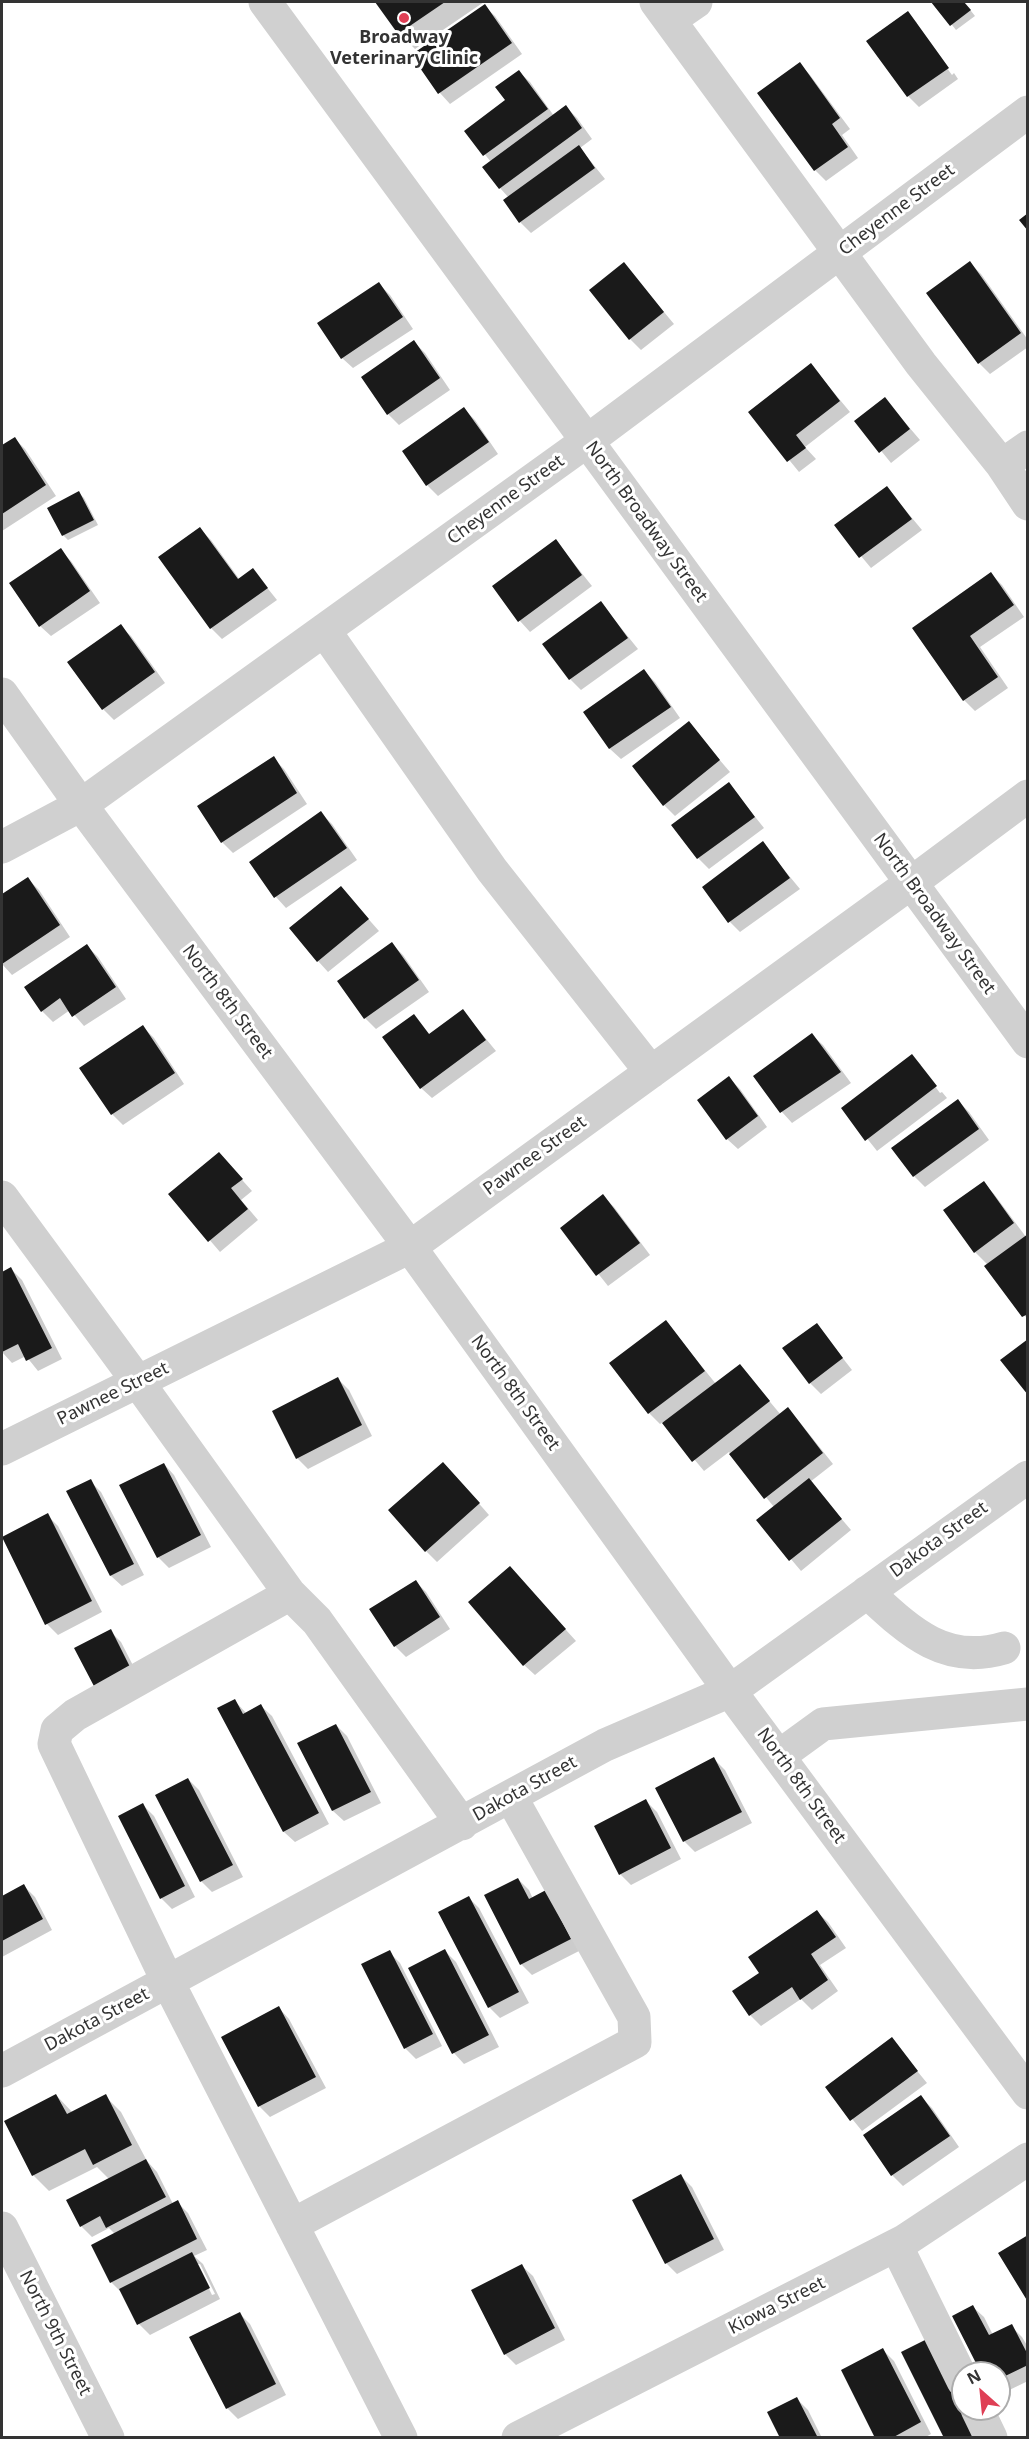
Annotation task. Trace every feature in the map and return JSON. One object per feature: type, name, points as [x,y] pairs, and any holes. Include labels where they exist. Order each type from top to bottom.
[{"type":"street","name":"North Broadway Street","points":[[265,2],[1028,1042]]},
{"type":"street","points":[[696,2],[663,11],[921,364],[1015,456],[1028,504]]},
{"type":"street","name":"Cheyenne Street","points":[[2,847],[81,805],[587,441],[1028,112]]},
{"type":"street","points":[[324,630],[492,870],[651,1072]]},
{"type":"street","name":"North 8th Street","points":[[2,694],[81,805],[410,1247],[730,1691],[1028,2093]]},
{"type":"street","name":"Pawnee Street","points":[[2,1449],[410,1247],[1028,796]]},
{"type":"street","points":[[2,1197],[290,1594],[317,1621],[462,1824]]},
{"type":"street","name":"Dakota Street","points":[[2,2071],[605,1745],[730,1691],[1028,1477]]},
{"type":"street","points":[[867,1592],[907,1629],[951,1652],[983,1654],[1004,1648]]},
{"type":"street","points":[[290,1594],[75,1715],[57,1730],[54,1744],[168,1982],[401,2438]]},
{"type":"street","points":[[778,1756],[823,1724],[1028,1704]]},
{"type":"street","points":[[292,2225],[634,2042],[634,2017],[511,1797]]},
{"type":"street","name":"Kiowa Street","points":[[518,2438],[896,2245],[1028,2159]]},
{"type":"street","name":"North 9th Street","points":[[2,2228],[108,2438]]},
{"type":"street","points":[[896,2245],[953,2361]]},
{"type":"street","points":[[983,2421],[991,2438]]},
{"type":"building","name":"Broadway Veterinary Clinic","points":[[375,2],[445,2],[398,34]]},
{"type":"building","points":[[931,2],[964,2],[971,10],[950,26]]},
{"type":"building","points":[[485,4],[512,43],[438,94],[411,55]]},
{"type":"building","points":[[908,11],[949,68],[907,97],[866,41]]},
{"type":"building","points":[[800,62],[840,118],[832,124],[848,147],[814,171],[757,93]]},
{"type":"building","points":[[519,70],[548,109],[483,156],[464,131],[505,100],[495,87]]},
{"type":"building","points":[[566,105],[582,128],[499,189],[482,167]]},
{"type":"building","points":[[579,145],[595,168],[519,223],[503,200]]},
{"type":"building","points":[[1028,213],[1028,231],[1019,220]]},
{"type":"building","points":[[970,261],[1021,333],[978,364],[926,293]]},
{"type":"building","points":[[624,262],[664,312],[629,340],[589,290]]},
{"type":"building","points":[[379,282],[403,317],[341,359],[317,323]]},
{"type":"building","points":[[414,340],[440,378],[387,415],[361,377]]},
{"type":"building","points":[[811,363],[840,401],[796,435],[806,448],[787,462],[748,412]]},
{"type":"building","points":[[885,397],[910,429],[879,453],[854,421]]},
{"type":"building","points":[[464,407],[489,442],[426,486],[402,451]]},
{"type":"building","points":[[15,437],[46,485],[2,514],[2,445]]},
{"type":"building","points":[[887,486],[912,519],[859,558],[834,525]]},
{"type":"building","points":[[79,491],[94,520],[62,536],[47,508]]},
{"type":"building","points":[[200,527],[238,579],[253,568],[268,588],[210,629],[158,557]]},
{"type":"building","points":[[556,539],[582,575],[518,622],[492,586]]},
{"type":"building","points":[[61,548],[90,591],[39,627],[9,583]]},
{"type":"building","points":[[991,572],[1014,605],[970,636],[998,677],[963,701],[912,628]]},
{"type":"building","points":[[601,601],[628,638],[569,680],[542,644]]},
{"type":"building","points":[[121,624],[155,672],[102,710],[67,662]]},
{"type":"building","points":[[644,669],[671,707],[609,749],[583,712]]},
{"type":"building","points":[[689,721],[720,760],[663,806],[632,766]]},
{"type":"building","points":[[274,756],[297,793],[221,843],[197,806]]},
{"type":"building","points":[[729,782],[755,817],[697,859],[671,825]]},
{"type":"building","points":[[321,811],[347,848],[274,898],[249,862]]},
{"type":"building","points":[[763,841],[790,878],[728,923],[702,887]]},
{"type":"building","points":[[28,877],[60,925],[2,964],[2,894]]},
{"type":"building","points":[[341,886],[369,919],[317,962],[289,928]]},
{"type":"building","points":[[392,942],[419,980],[364,1019],[337,981]]},
{"type":"building","points":[[87,944],[116,987],[72,1017],[60,998],[41,1012],[24,987]]},
{"type":"building","points":[[463,1009],[486,1040],[420,1089],[382,1037],[414,1014],[429,1034]]},
{"type":"building","points":[[143,1025],[175,1073],[111,1115],[79,1068]]},
{"type":"building","points":[[812,1033],[841,1072],[780,1113],[753,1076]]},
{"type":"building","points":[[912,1054],[937,1086],[865,1141],[841,1108]]},
{"type":"building","points":[[729,1076],[758,1116],[726,1140],[697,1100]]},
{"type":"building","points":[[958,1099],[979,1129],[913,1177],[891,1148]]},
{"type":"building","points":[[219,1152],[243,1179],[231,1188],[248,1209],[208,1242],[168,1194]]},
{"type":"building","points":[[984,1181],[1014,1223],[974,1253],[943,1210]]},
{"type":"building","points":[[603,1194],[640,1243],[596,1276],[560,1228]]},
{"type":"building","points":[[1028,1234],[1028,1314],[1022,1317],[984,1266]]},
{"type":"building","points":[[11,1267],[52,1348],[26,1361],[18,1344],[2,1352],[2,1272]]},
{"type":"building","points":[[666,1320],[705,1371],[648,1414],[609,1363]]},
{"type":"building","points":[[817,1323],[843,1358],[809,1384],[782,1348]]},
{"type":"building","points":[[1028,1339],[1028,1395],[1000,1360]]},
{"type":"building","points":[[740,1364],[770,1401],[692,1462],[662,1423]]},
{"type":"building","points":[[338,1377],[362,1425],[296,1459],[272,1411]]},
{"type":"building","points":[[788,1407],[823,1453],[764,1499],[729,1454]]},
{"type":"building","points":[[443,1462],[480,1503],[425,1552],[388,1510]]},
{"type":"building","points":[[164,1463],[201,1535],[157,1558],[119,1485]]},
{"type":"building","points":[[809,1478],[842,1519],[789,1561],[756,1520]]},
{"type":"building","points":[[91,1479],[134,1564],[110,1576],[66,1491]]},
{"type":"building","points":[[48,1513],[92,1601],[45,1625],[2,1537]]},
{"type":"building","points":[[510,1566],[566,1629],[523,1666],[468,1602]]},
{"type":"building","points":[[416,1580],[440,1617],[394,1647],[369,1609]]},
{"type":"building","points":[[111,1629],[132,1671],[96,1690],[74,1648]]},
{"type":"building","points":[[235,1699],[243,1714],[261,1704],[319,1813],[283,1832],[217,1708]]},
{"type":"building","points":[[336,1724],[371,1792],[332,1811],[297,1743]]},
{"type":"building","points":[[714,1757],[742,1812],[683,1842],[655,1788]]},
{"type":"building","points":[[188,1778],[233,1865],[200,1882],[155,1795]]},
{"type":"building","points":[[646,1799],[671,1848],[619,1875],[594,1826]]},
{"type":"building","points":[[143,1803],[185,1886],[160,1899],[118,1816]]},
{"type":"building","points":[[518,1878],[529,1899],[546,1890],[571,1939],[520,1965],[484,1895]]},
{"type":"building","points":[[24,1884],[43,1919],[2,1941],[2,1896]]},
{"type":"building","points":[[469,1896],[519,1992],[488,2008],[438,1912]]},
{"type":"building","points":[[817,1910],[836,1937],[811,1954],[828,1980],[800,2000],[792,1987],[749,2016],[732,1991],[759,1973],[748,1957]]},
{"type":"building","points":[[445,1949],[489,2035],[452,2054],[408,1968]]},
{"type":"building","points":[[390,1950],[433,2034],[404,2049],[361,1964]]},
{"type":"building","points":[[279,2006],[316,2077],[258,2107],[221,2037]]},
{"type":"building","points":[[892,2037],[918,2071],[850,2121],[825,2087]]},
{"type":"building","points":[[56,2094],[67,2114],[106,2094],[132,2145],[93,2165],[85,2149],[32,2176],[4,2121]]},
{"type":"building","points":[[921,2095],[950,2136],[891,2176],[863,2135]]},
{"type":"building","points":[[146,2159],[166,2197],[106,2228],[100,2216],[80,2227],[66,2200]]},
{"type":"building","points":[[681,2174],[714,2239],[665,2264],[632,2200]]},
{"type":"building","points":[[178,2200],[197,2239],[110,2283],[91,2245]]},
{"type":"building","points":[[1028,2235],[1028,2302],[998,2253]]},
{"type":"building","points":[[192,2252],[210,2288],[137,2325],[119,2289]]},
{"type":"building","points":[[522,2264],[555,2328],[504,2355],[471,2290]]},
{"type":"building","points":[[973,2305],[989,2335],[1012,2324],[1028,2355],[1028,2365],[1011,2373],[1011,2361],[975,2361],[952,2316]]},
{"type":"building","points":[[240,2312],[276,2384],[226,2409],[189,2337]]},
{"type":"building","points":[[933,2336],[951,2371],[951,2421],[970,2421],[980,2438],[944,2438],[901,2352]]},
{"type":"building","points":[[883,2348],[921,2422],[892,2438],[875,2438],[841,2370]]},
{"type":"building","points":[[797,2397],[818,2438],[780,2438],[767,2412]]},
{"type":"place","name":"Broadway Veterinary Clinic","points":[[404,18]]}]
